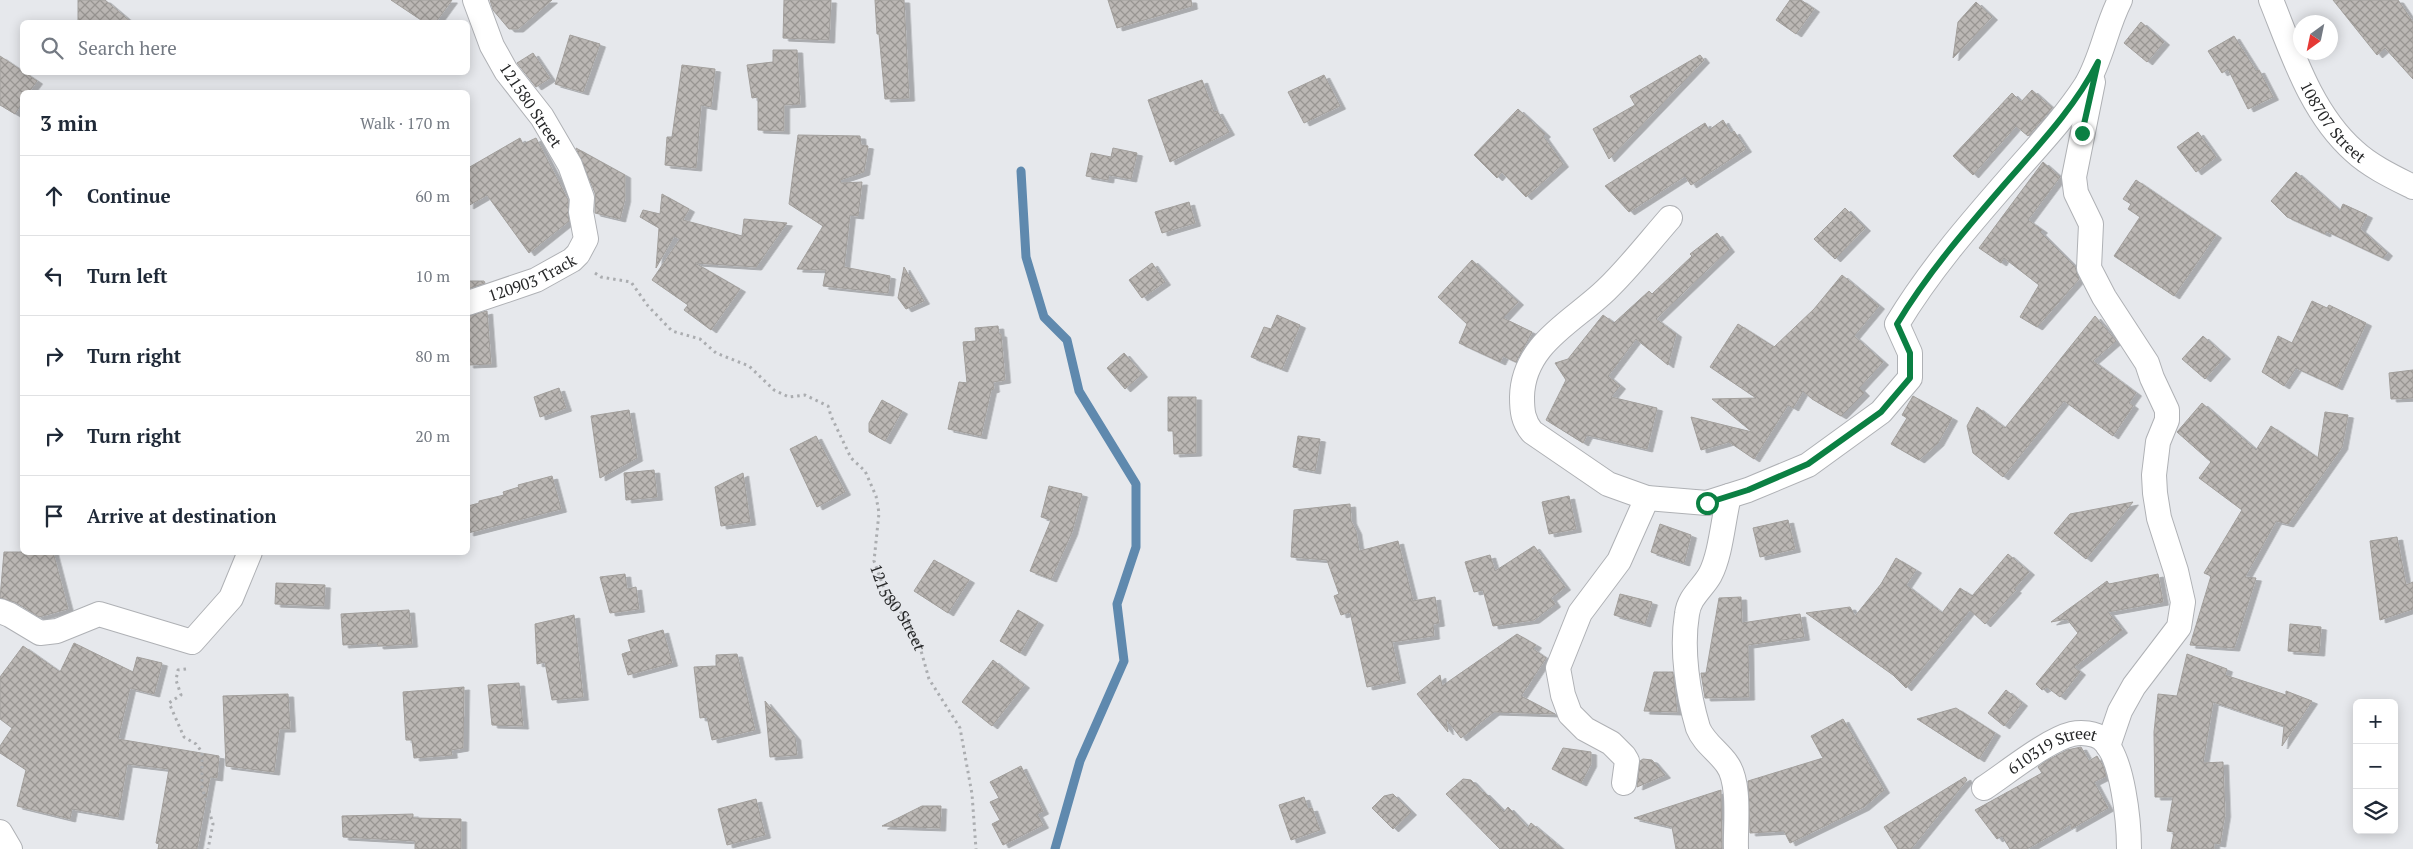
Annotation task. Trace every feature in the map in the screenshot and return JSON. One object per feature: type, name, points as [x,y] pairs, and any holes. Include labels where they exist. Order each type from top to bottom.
[{"type":"street","name":"121580 Street","points":[[475,0],[492,46],[506,70],[542,117],[570,165],[582,198],[581,212],[586,239]]},
{"type":"street","points":[[2108,746],[2120,711],[2134,686],[2179,626],[2183,602],[2176,571],[2159,518],[2155,493],[2154,475],[2158,442],[2167,420],[2167,410],[2147,363],[2104,297],[2089,268],[2091,224],[2076,193],[2074,177],[2098,62],[2120,0]]},
{"type":"street","name":"108707 Street","points":[[2272,0],[2298,67],[2323,114],[2338,136],[2355,153],[2413,187]]},
{"type":"street","points":[[1670,218],[1606,290],[1544,342],[1532,358],[1522,392],[1522,411],[1526,425],[1532,432],[1608,484],[1647,498],[1707,503],[1748,490],[1808,464],[1881,412],[1910,378],[1910,353],[1897,324],[1919,288],[1960,235],[2072,104],[2098,62]]},
{"type":"street","name":"120903 Track","points":[[470,302],[536,280],[572,260],[578,254],[586,239]]},
{"type":"street","points":[[1729,496],[1715,562],[1710,575],[1691,598],[1687,613],[1686,658],[1701,738],[1728,766],[1733,778],[1736,849]]},
{"type":"street","points":[[1624,783],[1626,761],[1624,756],[1611,743],[1585,729],[1570,714],[1563,694],[1558,668],[1580,613],[1619,561],[1647,498]]},
{"type":"street","points":[[0,611],[10,614],[40,633],[58,631],[99,614],[192,642],[214,620],[231,598],[249,555]]},
{"type":"street","name":"610319 Street","points":[[1984,788],[2057,740],[2071,734],[2081,733],[2100,738],[2108,746],[2122,787],[2129,833],[2129,849]]},
{"type":"street","points":[[0,832],[10,849]]},
{"type":"path","name":"121580 Street","points":[[572,260],[601,277],[631,282],[648,306],[672,331],[700,339],[716,353],[749,366],[774,390],[789,397],[805,394],[828,406],[851,458],[865,471],[876,496],[878,513],[874,561],[886,594],[906,619],[920,648],[929,679],[960,728],[972,794],[976,849]]},
{"type":"path","points":[[192,642],[199,652],[198,662],[188,668],[178,670],[176,680],[181,695],[169,703],[184,737],[196,744],[202,752],[202,787],[213,824],[208,849]]},
{"type":"building","points":[[78,0],[105,0],[129,20],[78,20]]},
{"type":"building","points":[[391,0],[452,0],[437,20],[421,20]]},
{"type":"building","points":[[490,0],[552,0],[518,29],[509,29],[493,10]]},
{"type":"building","points":[[784,0],[831,0],[829,40],[783,38]]},
{"type":"building","points":[[875,0],[904,0],[909,98],[885,99]]},
{"type":"building","points":[[1108,0],[1191,0],[1192,6],[1117,28]]},
{"type":"building","points":[[1790,0],[1801,0],[1814,9],[1796,34],[1776,20]]},
{"type":"building","points":[[2333,0],[2398,0],[2413,22],[2413,79],[2385,48],[2377,55]]},
{"type":"building","points":[[1976,2],[1992,17],[1953,58],[1958,22]]},
{"type":"building","points":[[2141,22],[2164,42],[2147,62],[2124,43]]},
{"type":"building","points":[[570,35],[600,44],[583,92],[555,84]]},
{"type":"building","points":[[2234,36],[2256,71],[2259,70],[2273,97],[2248,109],[2228,69],[2222,73],[2208,51]]},
{"type":"building","points":[[773,50],[797,50],[800,104],[784,105],[784,131],[758,130],[758,97],[752,98],[747,65],[773,62]]},
{"type":"building","points":[[533,53],[550,78],[536,87],[517,63]]},
{"type":"building","points":[[1700,55],[1704,60],[1609,159],[1593,129],[1635,105],[1630,96]]},
{"type":"building","points":[[0,56],[20,70],[20,75],[28,75],[37,81],[30,90],[20,90],[20,106],[15,114],[0,105]]},
{"type":"building","points":[[682,65],[715,69],[711,107],[701,105],[696,168],[665,165],[667,137],[672,137]]},
{"type":"building","points":[[1324,75],[1340,106],[1304,123],[1288,92]]},
{"type":"building","points":[[1202,80],[1214,112],[1217,111],[1229,132],[1170,162],[1148,100]]},
{"type":"building","points":[[2032,90],[2052,108],[2028,136],[2016,126],[1973,175],[1953,156],[2012,93],[2021,102]]},
{"type":"building","points":[[1518,109],[1545,134],[1543,136],[1563,164],[1526,197],[1502,172],[1497,178],[1474,155]]},
{"type":"building","points":[[1723,120],[1731,133],[1734,131],[1746,149],[1691,185],[1685,176],[1629,212],[1605,186],[1705,123],[1709,130]]},
{"type":"building","points":[[2198,132],[2216,157],[2196,172],[2177,147]]},
{"type":"building","points":[[798,135],[860,136],[861,145],[868,146],[864,172],[840,180],[841,183],[862,182],[858,216],[850,215],[844,267],[890,276],[888,293],[823,286],[826,270],[797,269],[823,226],[789,204]]},
{"type":"building","points":[[520,138],[523,144],[536,138],[568,200],[569,221],[529,253],[487,195],[470,205],[470,167]]},
{"type":"building","points":[[576,148],[625,175],[625,199],[620,219],[595,213],[595,193]]},
{"type":"building","points":[[1113,148],[1137,153],[1131,179],[1109,175],[1108,180],[1086,176],[1091,153],[1111,157]]},
{"type":"building","points":[[2043,162],[2060,177],[2028,220],[2042,230],[2040,232],[2075,267],[2079,279],[2037,327],[2020,317],[2039,285],[2004,258],[2001,263],[1979,248]]},
{"type":"building","points":[[2296,172],[2340,211],[2343,204],[2367,215],[2360,229],[2387,253],[2383,258],[2326,231],[2325,234],[2287,217],[2271,201]]},
{"type":"building","points":[[2136,180],[2216,235],[2174,296],[2114,256],[2140,217],[2128,209],[2131,204],[2123,199]]},
{"type":"building","points":[[662,194],[689,209],[683,220],[742,236],[744,219],[787,223],[756,267],[695,263],[740,289],[711,330],[684,310],[688,305],[652,280],[680,239],[674,236],[656,268],[659,228],[640,217],[643,210],[660,214]]},
{"type":"building","points":[[1189,202],[1195,223],[1162,233],[1155,212]]},
{"type":"building","points":[[1845,208],[1865,228],[1835,259],[1814,239]]},
{"type":"building","points":[[1717,233],[1729,249],[1656,319],[1676,334],[1668,365],[1636,339],[1608,376],[1620,386],[1611,397],[1657,408],[1647,449],[1587,435],[1583,443],[1546,420],[1566,380],[1555,363],[1568,359],[1603,315],[1614,323],[1649,291],[1652,294],[1692,256],[1690,254]]},
{"type":"building","points":[[1472,260],[1518,302],[1503,318],[1532,332],[1516,362],[1503,356],[1500,362],[1459,343],[1467,324],[1438,297]]},
{"type":"building","points":[[1152,263],[1165,282],[1142,298],[1129,280]]},
{"type":"building","points":[[904,267],[924,301],[906,309],[898,298]]},
{"type":"building","points":[[1842,275],[1879,306],[1854,336],[1883,362],[1859,388],[1864,393],[1841,416],[1812,399],[1803,391],[1793,408],[1788,405],[1754,459],[1729,442],[1701,450],[1691,417],[1752,432],[1712,399],[1756,398],[1710,367],[1738,324],[1774,347],[1814,309]]},
{"type":"building","points":[[470,281],[484,281],[485,283],[470,288]]},
{"type":"building","points":[[2312,301],[2327,308],[2329,305],[2366,323],[2337,387],[2296,368],[2284,386],[2262,372],[2278,336],[2292,343]]},
{"type":"building","points":[[487,311],[491,364],[470,365],[470,315]]},
{"type":"building","points":[[1277,315],[1300,325],[1282,369],[1251,357],[1264,327],[1271,329]]},
{"type":"building","points":[[2095,316],[2116,341],[2093,361],[2136,393],[2129,403],[2133,406],[2113,436],[2064,401],[2003,477],[1973,453],[1967,426],[1977,407],[2005,428]]},
{"type":"building","points":[[998,326],[999,334],[1001,334],[1005,380],[993,382],[994,389],[991,390],[981,436],[948,429],[959,382],[967,383],[963,342],[976,341],[975,328]]},
{"type":"building","points":[[2203,336],[2225,356],[2205,379],[2182,359]]},
{"type":"building","points":[[1124,353],[1142,374],[1125,389],[1107,368]]},
{"type":"building","points":[[2413,370],[2413,398],[2391,399],[2389,373]]},
{"type":"building","points":[[559,388],[566,408],[540,417],[534,397]]},
{"type":"building","points":[[1913,396],[1952,418],[1938,443],[1919,460],[1891,444],[1907,418],[1902,415]]},
{"type":"building","points":[[1168,397],[1196,397],[1196,453],[1174,454],[1173,431],[1168,431]]},
{"type":"building","points":[[882,400],[902,411],[885,441],[869,432],[869,423]]},
{"type":"building","points":[[2202,403],[2256,450],[2271,426],[2318,458],[2325,412],[2348,415],[2342,447],[2288,524],[2276,521],[2245,577],[2256,578],[2234,648],[2190,645],[2211,576],[2204,573],[2242,510],[2199,478],[2211,462],[2177,432]]},
{"type":"building","points":[[629,410],[637,458],[600,478],[591,416]]},
{"type":"building","points":[[816,436],[845,492],[817,507],[790,449]]},
{"type":"building","points":[[1298,436],[1320,439],[1315,471],[1293,467]]},
{"type":"building","points":[[654,470],[657,497],[626,500],[624,473]]},
{"type":"building","points":[[743,473],[750,522],[721,526],[715,487]]},
{"type":"building","points":[[552,476],[561,509],[470,532],[470,505],[479,503],[479,501],[504,495],[503,492],[519,487],[518,485]]},
{"type":"building","points":[[1049,486],[1082,494],[1072,532],[1051,579],[1030,571],[1051,520],[1041,517]]},
{"type":"building","points":[[1569,496],[1576,529],[1549,534],[1542,502]]},
{"type":"building","points":[[2133,502],[2086,559],[2054,533],[2070,514]]},
{"type":"building","points":[[1350,504],[1351,521],[1356,531],[1359,551],[1398,541],[1413,601],[1435,597],[1439,623],[1433,624],[1434,636],[1392,642],[1400,680],[1367,687],[1350,612],[1341,615],[1334,596],[1339,594],[1327,560],[1291,557],[1294,510]]},
{"type":"building","points":[[1788,520],[1795,549],[1760,557],[1753,528]]},
{"type":"building","points":[[1660,524],[1691,535],[1684,563],[1651,552]]},
{"type":"building","points":[[2397,537],[2406,585],[2413,582],[2413,609],[2380,620],[2370,541]]},
{"type":"building","points":[[1534,546],[1565,587],[1551,598],[1555,604],[1534,620],[1493,626],[1483,590],[1474,592],[1465,562],[1490,555],[1495,571]]},
{"type":"building","points":[[4,552],[20,552],[20,555],[54,555],[68,609],[39,617],[15,602],[0,598]]},
{"type":"building","points":[[2008,554],[2029,572],[2014,589],[2016,590],[1985,624],[1970,610],[1906,688],[1893,675],[1806,613],[1850,607],[1855,616],[1881,584],[1896,558],[1916,570],[1906,585],[1942,613],[1960,588],[1972,596]]},
{"type":"building","points":[[934,560],[969,580],[948,613],[914,591]]},
{"type":"building","points":[[625,574],[627,589],[636,587],[639,609],[610,613],[600,577]]},
{"type":"building","points":[[2158,574],[2163,602],[2108,612],[2122,630],[2074,667],[2080,672],[2060,697],[2047,687],[2042,690],[2036,684],[2078,633],[2067,619],[2051,622],[2107,581],[2109,584]]},
{"type":"building","points":[[276,583],[325,585],[324,606],[275,604]]},
{"type":"building","points":[[1620,594],[1652,602],[1645,624],[1614,615]]},
{"type":"building","points":[[1741,597],[1742,623],[1800,614],[1804,637],[1748,645],[1749,697],[1705,698],[1701,673],[1706,673],[1719,598]]},
{"type":"building","points":[[409,610],[412,644],[378,646],[377,643],[343,645],[341,614]]},
{"type":"building","points":[[1018,610],[1038,622],[1020,653],[1000,641]]},
{"type":"building","points":[[574,615],[583,697],[552,700],[545,662],[537,664],[535,624]]},
{"type":"building","points":[[2290,624],[2321,627],[2319,653],[2288,651]]},
{"type":"building","points":[[663,630],[672,663],[628,675],[622,654],[631,651],[628,640]]},
{"type":"building","points":[[1517,634],[1536,645],[1533,649],[1546,658],[1521,696],[1555,714],[1494,712],[1461,738],[1446,719],[1448,732],[1417,694],[1440,675],[1442,686]]},
{"type":"building","points":[[74,643],[133,672],[137,657],[162,663],[154,694],[130,688],[118,739],[219,756],[217,778],[210,777],[197,849],[158,849],[159,844],[156,843],[169,769],[127,764],[118,817],[72,809],[70,819],[17,806],[26,770],[0,753],[0,746],[12,728],[0,719],[0,677],[23,646],[60,672]]},
{"type":"building","points":[[737,654],[755,730],[712,740],[707,717],[700,718],[694,667],[716,666],[716,655]]},
{"type":"building","points":[[2187,654],[2227,669],[2225,675],[2286,695],[2286,691],[2312,701],[2282,746],[2284,726],[2213,702],[2203,763],[2223,762],[2225,814],[2220,844],[2214,843],[2214,849],[2171,849],[2174,832],[2167,831],[2173,797],[2155,797],[2154,732],[2158,694],[2177,696]]},
{"type":"building","points":[[993,660],[1024,685],[992,726],[962,702]]},
{"type":"building","points":[[1654,672],[1673,672],[1677,712],[1644,711]]},
{"type":"building","points":[[519,683],[523,726],[492,725],[488,685]]},
{"type":"building","points":[[464,687],[463,748],[451,750],[452,755],[414,758],[412,740],[406,740],[403,692]]},
{"type":"building","points":[[2006,690],[2022,703],[2004,726],[1988,713]]},
{"type":"building","points":[[288,694],[290,729],[279,729],[274,772],[226,766],[223,696]]},
{"type":"building","points":[[765,701],[795,737],[797,755],[770,757]]},
{"type":"building","points":[[1956,708],[1995,733],[1979,759],[1917,719]]},
{"type":"building","points":[[1843,719],[1884,790],[1864,807],[1790,843],[1784,831],[1750,833],[1748,781],[1823,758],[1811,736]]},
{"type":"building","points":[[2081,747],[2089,761],[2097,756],[2103,766],[2106,776],[2094,782],[2108,808],[2071,829],[2071,824],[2027,849],[2010,849],[2002,836],[1997,839],[1975,810],[2042,773],[2038,767],[2046,761],[2067,750]]},
{"type":"building","points":[[1563,748],[1591,752],[1591,764],[1581,783],[1552,769]]},
{"type":"building","points":[[1643,759],[1652,760],[1665,775],[1637,787],[1640,761]]},
{"type":"building","points":[[1021,766],[1043,811],[1037,814],[1043,825],[1003,845],[992,824],[1000,820],[990,802],[999,798],[990,782]]},
{"type":"building","points":[[1965,777],[1967,780],[1911,849],[1898,849],[1884,827]]},
{"type":"building","points":[[1463,779],[1471,780],[1504,812],[1508,807],[1528,828],[1531,823],[1562,849],[1500,849],[1446,794]]},
{"type":"building","points":[[1721,790],[1722,849],[1676,849],[1672,827],[1634,818]]},
{"type":"building","points":[[1393,794],[1411,812],[1393,829],[1372,808],[1384,796]]},
{"type":"building","points":[[1304,797],[1308,809],[1312,808],[1320,830],[1291,840],[1279,805]]},
{"type":"building","points":[[756,799],[765,835],[727,845],[718,809]]},
{"type":"building","points":[[922,806],[941,806],[940,828],[882,826]]},
{"type":"building","points":[[413,814],[413,818],[461,819],[461,849],[415,849],[415,841],[343,837],[342,816]]},
{"type":"waterway","points":[[1021,171],[1026,257],[1044,317],[1067,340],[1079,391],[1136,484],[1136,547],[1117,604],[1124,661],[1080,761],[1055,849]]},
{"type":"route","points":[[1707,503],[1748,490],[1808,464],[1881,412],[1910,378],[1910,353],[1897,324],[1919,288],[1966,228],[2072,104],[2087,83],[2098,62],[2082,133]]}]
